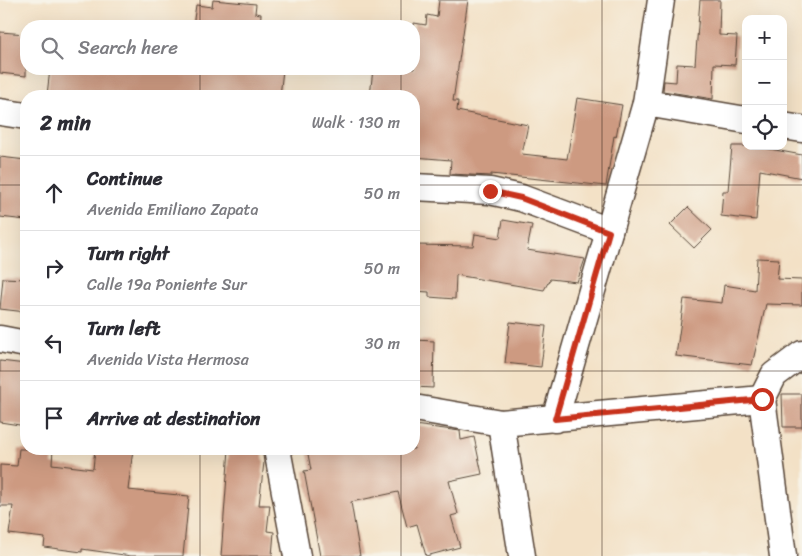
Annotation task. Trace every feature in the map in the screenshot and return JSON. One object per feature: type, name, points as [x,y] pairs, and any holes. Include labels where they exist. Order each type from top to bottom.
[{"type":"street","points":[[555,419],[646,103],[661,0]]},
{"type":"street","points":[[646,103],[742,119]]},
{"type":"street","points":[[0,112],[20,115]]},
{"type":"street","points":[[787,127],[802,129]]},
{"type":"street","points":[[420,187],[490,191],[521,198],[609,232]]},
{"type":"street","points":[[0,339],[20,343]]},
{"type":"street","points":[[783,556],[762,399],[774,376],[802,354]]},
{"type":"street","points":[[420,409],[501,423],[762,399]]},
{"type":"street","points":[[501,423],[522,556]]},
{"type":"street","points":[[278,455],[297,556]]},
{"type":"building","points":[[213,0],[256,4],[255,13],[261,14],[260,20],[194,20],[196,5],[212,7]]},
{"type":"building","points":[[439,0],[468,0],[453,101],[458,101],[457,111],[528,125],[522,154],[567,159],[577,98],[622,105],[616,137],[614,136],[606,186],[491,174],[491,176],[450,174],[451,160],[420,157],[420,90],[371,90],[372,75],[420,75],[420,24],[426,25],[427,15],[437,17]]},
{"type":"building","points":[[700,0],[720,0],[719,35],[737,36],[735,65],[714,64],[713,99],[663,91],[664,81],[676,82],[677,64],[695,65]]},
{"type":"building","points":[[0,32],[20,34],[20,75],[26,76],[0,73]]},
{"type":"building","points":[[49,75],[282,75],[281,90],[48,90]]},
{"type":"building","points":[[732,146],[742,146],[742,150],[775,150],[802,155],[802,178],[760,170],[756,220],[721,216],[723,191],[728,191]]},
{"type":"building","points":[[0,157],[20,159],[20,219],[0,217]]},
{"type":"building","points":[[688,207],[712,230],[694,248],[670,225]]},
{"type":"building","points":[[503,220],[532,225],[527,250],[585,259],[577,282],[550,279],[544,290],[456,275],[455,299],[429,297],[429,292],[420,291],[420,245],[473,246],[475,234],[500,238]]},
{"type":"building","points":[[757,258],[779,259],[777,279],[802,280],[802,305],[766,304],[752,365],[676,356],[684,299],[722,303],[724,285],[755,290]]},
{"type":"building","points":[[3,278],[20,279],[20,311],[0,309]]},
{"type":"building","points":[[510,322],[546,326],[541,367],[505,363]]},
{"type":"building","points":[[420,340],[434,341],[433,388],[420,387]]},
{"type":"building","points":[[0,361],[20,363],[20,425],[0,422]]},
{"type":"building","points":[[782,394],[802,394],[802,427],[783,427]]},
{"type":"building","points":[[420,426],[460,431],[461,440],[474,437],[482,474],[449,481],[458,514],[451,516],[460,547],[426,556],[417,524],[407,527],[398,492],[351,502],[360,556],[320,556],[304,471],[311,470],[308,455],[420,455]]},
{"type":"building","points":[[19,449],[20,455],[53,455],[52,464],[93,469],[94,455],[132,455],[128,490],[189,496],[183,556],[131,556],[82,549],[82,552],[44,547],[45,538],[9,534],[13,506],[0,506],[0,465],[17,466]]},
{"type":"building","points":[[229,455],[263,455],[264,462],[259,505],[270,505],[267,531],[274,532],[272,556],[221,556]]},
{"type":"route","points":[[490,191],[521,198],[609,232],[555,419],[762,399]]}]
